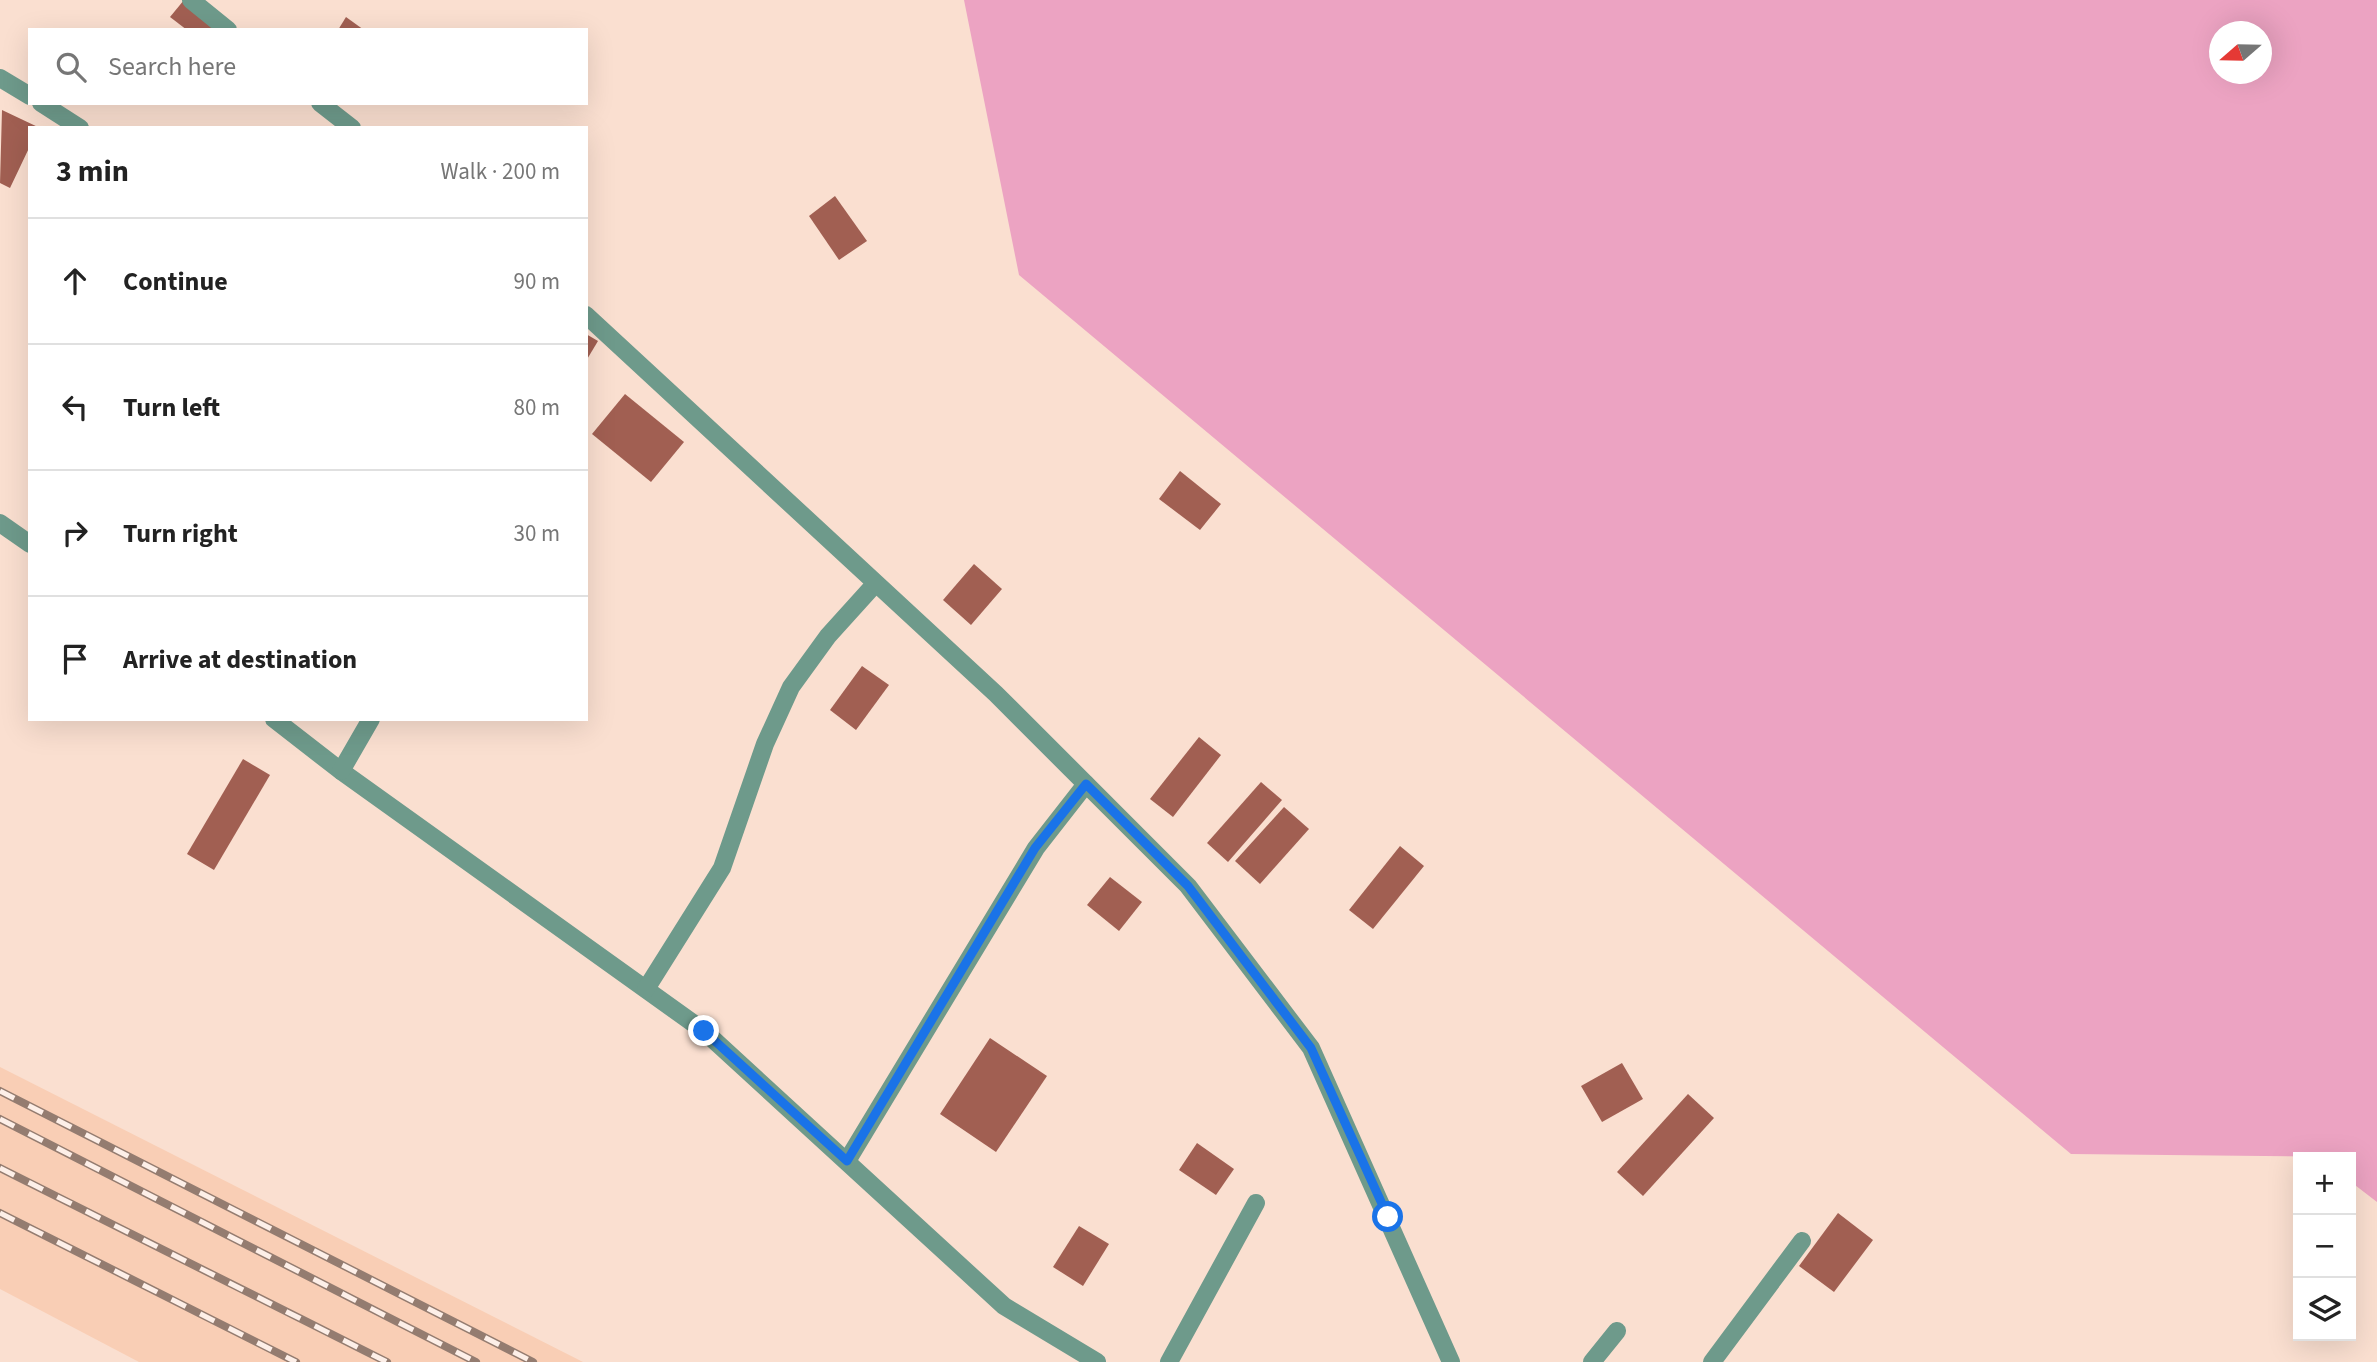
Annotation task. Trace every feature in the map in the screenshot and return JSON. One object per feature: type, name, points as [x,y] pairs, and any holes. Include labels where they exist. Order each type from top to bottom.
[{"type":"street","points":[[191,0],[226,28]]},
{"type":"street","points":[[0,78],[28,95]]},
{"type":"street","points":[[44,105],[77,126]]},
{"type":"street","points":[[323,105],[349,126]]},
{"type":"street","points":[[588,317],[996,694],[1188,886],[1311,1048],[1451,1362]]},
{"type":"street","points":[[0,523],[28,543]]},
{"type":"street","points":[[646,989],[722,868],[765,744],[791,687],[828,636],[875,584]]},
{"type":"street","points":[[277,721],[341,771],[704,1031],[1004,1306],[1097,1362]]},
{"type":"street","points":[[341,771],[370,721]]},
{"type":"street","points":[[847,1161],[1035,848],[1086,784]]},
{"type":"street","points":[[1169,1362],[1255,1203]]},
{"type":"street","points":[[1712,1362],[1802,1241]]},
{"type":"street","points":[[1592,1362],[1617,1331]]},
{"type":"shaded area","points":[[964,0],[2377,0],[2377,1202],[2356,1186],[2356,1152],[2293,1152],[2293,1156],[2071,1154],[1019,275]]},
{"type":"shaded area","points":[[0,1067],[583,1362],[139,1362],[0,1289]]},
{"type":"building","points":[[184,0],[218,23],[214,28],[184,28],[170,17]]},
{"type":"building","points":[[346,17],[361,28],[339,28]]},
{"type":"building","points":[[2,110],[36,126],[28,126],[28,150],[10,188],[0,183]]},
{"type":"building","points":[[835,196],[867,241],[839,260],[809,216]]},
{"type":"building","points":[[588,335],[598,341],[588,358]]},
{"type":"building","points":[[625,394],[684,442],[651,482],[592,434]]},
{"type":"building","points":[[1180,471],[1221,504],[1200,530],[1159,499]]},
{"type":"building","points":[[974,564],[1002,589],[971,625],[943,600]]},
{"type":"building","points":[[862,666],[889,685],[856,730],[830,710]]},
{"type":"building","points":[[1199,737],[1221,755],[1173,817],[1150,799]]},
{"type":"building","points":[[243,759],[270,775],[214,870],[187,854]]},
{"type":"building","points":[[1261,782],[1282,800],[1228,862],[1207,843]]},
{"type":"building","points":[[1284,807],[1309,829],[1260,884],[1235,861]]},
{"type":"building","points":[[1400,846],[1424,866],[1373,929],[1349,910]]},
{"type":"building","points":[[1110,877],[1142,902],[1119,931],[1087,905]]},
{"type":"building","points":[[990,1038],[1047,1076],[996,1152],[940,1114]]},
{"type":"building","points":[[1622,1063],[1643,1099],[1602,1122],[1581,1086]]},
{"type":"building","points":[[1688,1094],[1714,1118],[1643,1196],[1617,1172]]},
{"type":"building","points":[[1197,1143],[1234,1169],[1216,1195],[1179,1170]]},
{"type":"building","points":[[1838,1213],[1873,1240],[1834,1292],[1799,1266]]},
{"type":"building","points":[[1079,1226],[1109,1244],[1083,1286],[1053,1267]]},
{"type":"railway","points":[[0,1091],[533,1362]]},
{"type":"railway","points":[[0,1119],[476,1362]]},
{"type":"railway","points":[[0,1168],[387,1362]]},
{"type":"railway","points":[[0,1213],[296,1362]]},
{"type":"route","points":[[704,1031],[847,1161],[1035,848],[1086,784],[1188,886],[1311,1048],[1388,1217]]}]
